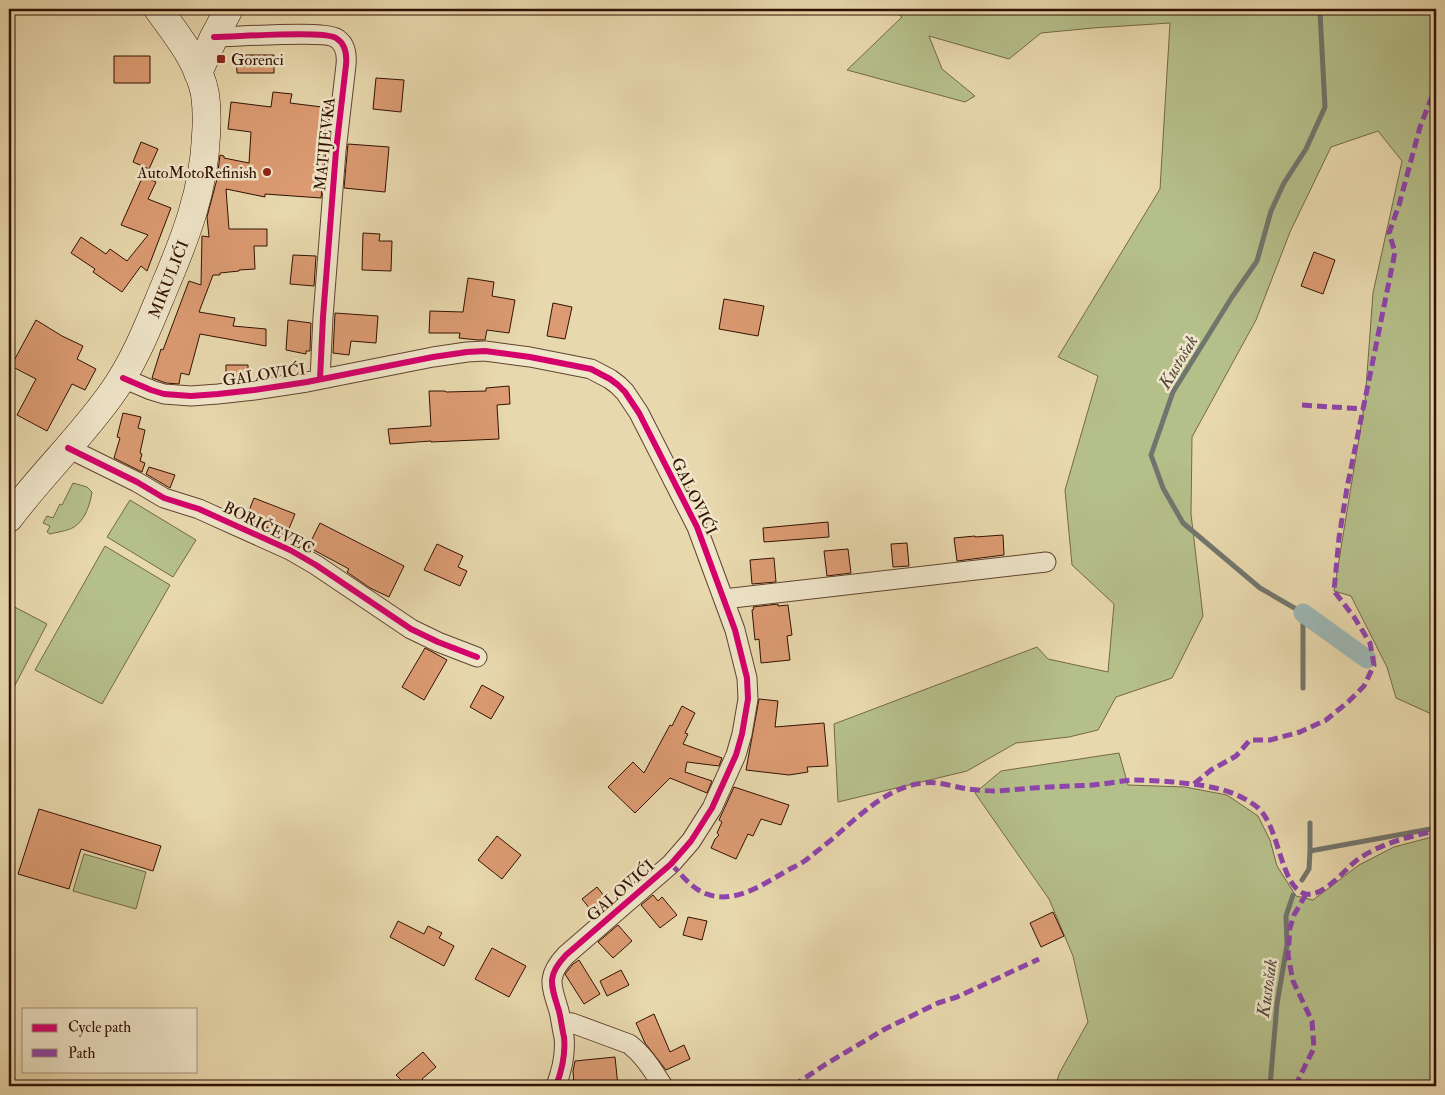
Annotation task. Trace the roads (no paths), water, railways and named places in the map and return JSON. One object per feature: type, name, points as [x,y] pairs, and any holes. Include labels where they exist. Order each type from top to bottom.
[{"type":"street","name":"MIKULIĆI","points":[[9,518],[88,425],[123,378],[146,332],[193,216],[201,186],[205,151],[207,115],[204,93],[198,72],[188,50],[158,9]]},
{"type":"street","points":[[198,72],[229,9]]},
{"type":"street","name":"MATIJEVKA","points":[[214,37],[328,36],[335,37],[345,48],[347,57],[336,151],[320,379]]},
{"type":"street","name":"GALOVIĆI","points":[[123,378],[164,394],[190,396],[254,390],[434,357],[477,351],[496,352],[577,366],[602,374],[618,384],[639,414],[697,527],[736,630],[747,683],[746,712],[738,750],[712,808],[686,848],[660,874],[566,955],[556,966],[552,988],[561,1022],[565,1054],[556,1086]]},
{"type":"street","name":"BORIČEVEC","points":[[68,448],[137,482],[164,498],[199,509],[290,550],[316,565],[411,629],[477,657]]},
{"type":"street","points":[[724,599],[1046,562]]},
{"type":"street","points":[[561,1022],[572,1023],[630,1044],[645,1058],[663,1086]]},
{"type":"waterway","name":"Kustošak","points":[[1303,688],[1303,613],[1260,588],[1183,523],[1163,488],[1151,455],[1173,392],[1232,297],[1257,261],[1271,211],[1284,183],[1306,149],[1325,107],[1319,9]]},
{"type":"waterway","points":[[1303,613],[1367,659]]},
{"type":"waterway","name":"Kustošak","points":[[1302,880],[1309,869],[1310,823]]},
{"type":"waterway","points":[[1310,851],[1436,828]]},
{"type":"waterway","name":"Kustošak","points":[[1270,1086],[1277,1004],[1287,945],[1286,916],[1293,895]]},
{"type":"place","name":"Gorenci","points":[[221,59]]},
{"type":"place","name":"AutoMotoRefinish","points":[[267,172]]}]
